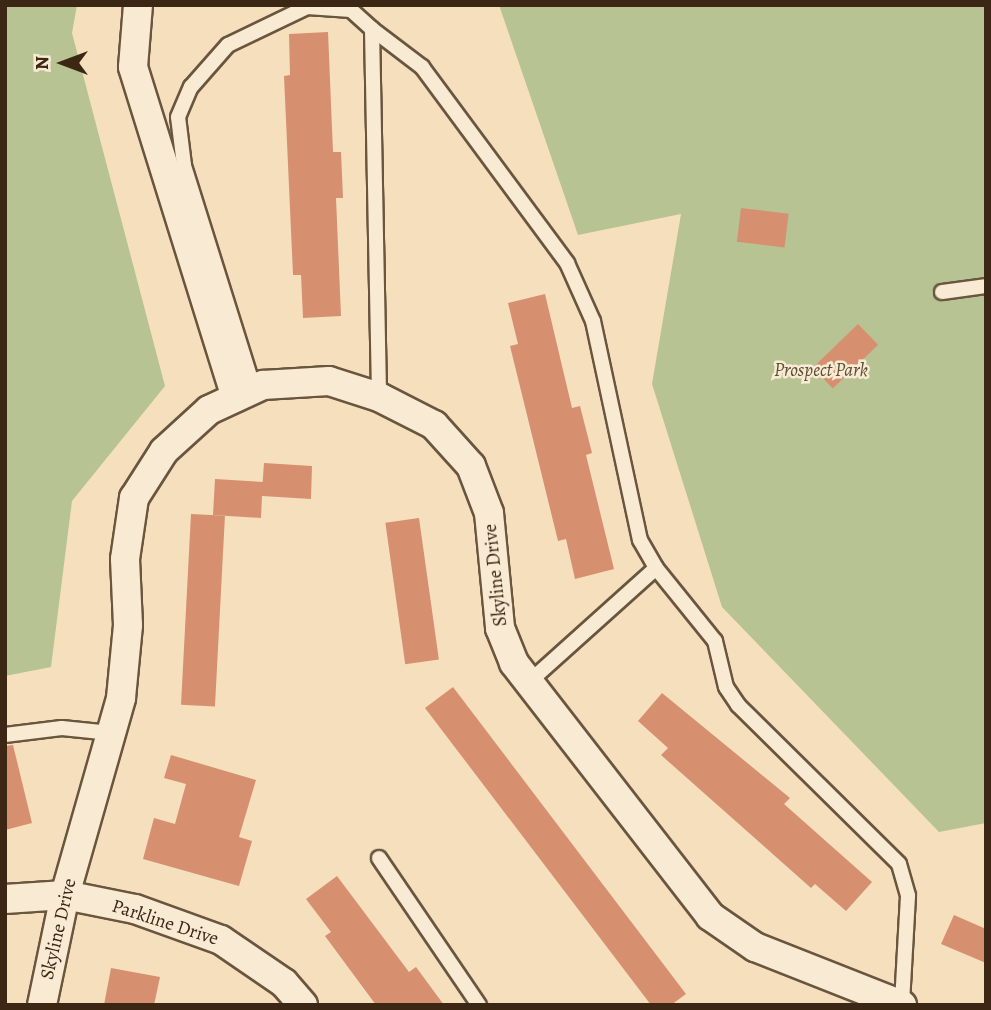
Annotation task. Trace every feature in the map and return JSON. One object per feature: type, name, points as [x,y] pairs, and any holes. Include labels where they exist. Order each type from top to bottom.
[{"type":"street","points":[[138,5],[133,68],[245,393]]},
{"type":"street","name":"Skyline Drive","points":[[42,1005],[65,895],[121,698],[128,625],[125,559],[134,498],[164,451],[209,410],[245,393],[329,381],[379,397],[434,425],[471,466],[489,513],[500,628],[528,682],[710,916],[755,947],[902,1005]]},
{"type":"street","name":"Parkline Drive","points":[[5,899],[65,895],[135,909],[220,940],[284,982],[303,1005]]},
{"type":"lane","points":[[245,393],[184,165],[178,117],[191,87],[228,45],[307,7],[351,10],[422,67],[567,263],[593,321],[639,540],[656,568],[715,641],[726,687],[738,705],[899,864],[908,896],[902,1005]]},
{"type":"lane","points":[[372,29],[379,397]]},
{"type":"lane","points":[[942,292],[986,286]]},
{"type":"lane","points":[[528,682],[656,568]]},
{"type":"lane","points":[[5,735],[62,729],[111,733]]},
{"type":"lane","points":[[379,858],[480,1005]]},
{"type":"green space","points":[[5,5],[77,5],[72,33],[165,386],[72,501],[51,667],[5,676]]},
{"type":"green space","name":"Prospect Park","points":[[499,5],[986,5],[986,823],[939,832],[722,607],[652,384],[681,214],[578,235]]},
{"type":"building","points":[[328,32],[333,152],[341,152],[343,198],[336,198],[341,316],[303,318],[301,275],[293,275],[284,76],[290,75],[289,34]]},
{"type":"building","points":[[741,208],[789,214],[784,248],[737,242]]},
{"type":"building","points":[[545,294],[572,408],[580,406],[592,453],[586,455],[614,569],[575,579],[566,539],[558,541],[510,346],[518,344],[508,303]]},
{"type":"building","points":[[858,324],[878,345],[833,389],[813,368]]},
{"type":"building","points":[[264,463],[312,466],[311,499],[262,496],[261,518],[213,515],[215,479],[263,482]]},
{"type":"building","points":[[191,514],[225,516],[215,707],[181,705]]},
{"type":"building","points":[[419,518],[439,660],[405,664],[385,523]]},
{"type":"building","points":[[453,687],[686,994],[671,1005],[651,1005],[425,708]]},
{"type":"building","points":[[662,693],[790,798],[784,804],[872,882],[846,911],[815,884],[811,888],[661,755],[668,748],[638,721]]},
{"type":"building","points":[[13,745],[32,823],[5,830],[5,746]]},
{"type":"building","points":[[171,755],[256,780],[239,837],[252,841],[239,886],[143,859],[154,818],[175,824],[186,784],[164,778]]},
{"type":"building","points":[[337,876],[409,972],[416,967],[444,1005],[376,1005],[325,936],[331,932],[306,899]]},
{"type":"building","points":[[954,915],[986,929],[986,963],[941,944]]},
{"type":"building","points":[[111,968],[160,977],[154,1005],[104,1005]]}]
